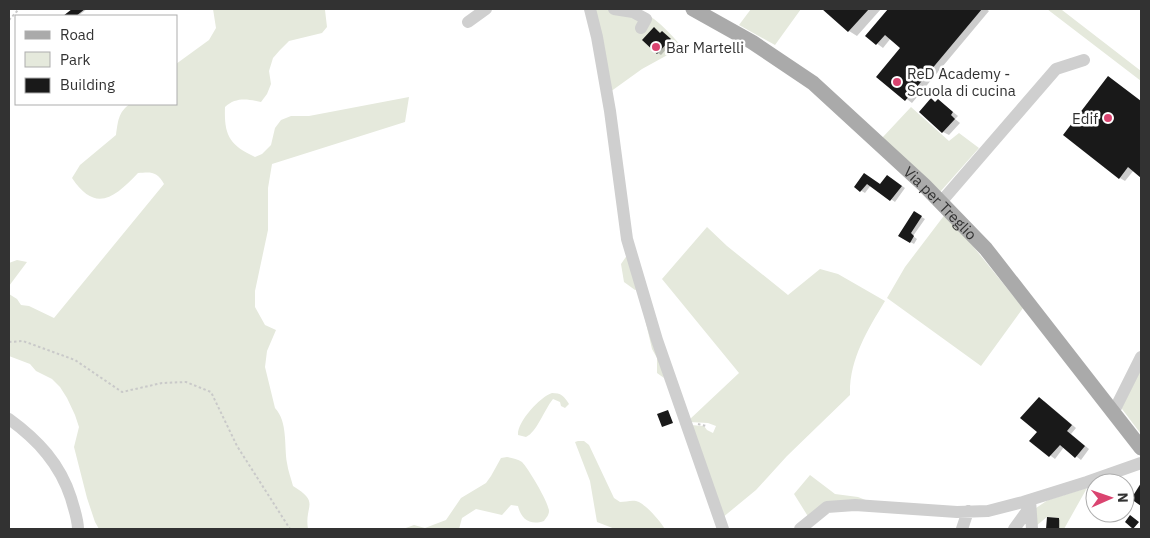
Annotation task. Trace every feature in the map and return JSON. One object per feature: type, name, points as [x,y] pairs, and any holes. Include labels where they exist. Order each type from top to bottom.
[{"type":"main road","name":"Via per Treglio","points":[[692,9],[752,42],[813,83],[941,202],[986,249],[1141,448]]},
{"type":"street","points":[[468,22],[486,9]]},
{"type":"street","points":[[590,9],[597,36],[609,103],[627,239],[657,340],[723,529]]},
{"type":"street","points":[[614,9],[633,12],[646,19],[641,28]]},
{"type":"street","points":[[941,202],[1056,69],[1084,60]]},
{"type":"street","points":[[1113,412],[1141,356]]},
{"type":"street","points":[[9,419],[32,437],[54,462],[69,492],[76,514],[78,529]]},
{"type":"street","points":[[800,529],[827,506],[856,505],[923,510],[988,511],[1030,503],[1141,463]]},
{"type":"street","points":[[1014,529],[1030,503]]},
{"type":"street","points":[[1030,503],[1032,529]]},
{"type":"street","points":[[962,529],[968,511]]},
{"type":"street","points":[[968,511],[970,529]]},
{"type":"path","points":[[9,20],[19,9]]},
{"type":"path","points":[[9,342],[23,341],[75,360],[122,392],[162,383],[186,382],[211,392],[238,446],[290,529]]},
{"type":"green space","points":[[213,9],[325,10],[327,27],[322,33],[289,41],[273,58],[269,71],[271,84],[261,102],[242,100],[233,102],[225,107],[227,132],[234,143],[246,153],[255,157],[262,154],[271,145],[275,128],[281,120],[291,116],[309,116],[409,97],[405,122],[272,164],[268,188],[268,230],[255,291],[255,307],[265,325],[276,330],[267,351],[265,367],[275,408],[284,427],[287,466],[293,486],[302,492],[309,501],[308,529],[99,529],[87,498],[74,447],[79,427],[67,398],[52,379],[36,371],[30,364],[9,356],[9,294],[17,299],[21,305],[29,306],[54,318],[164,184],[153,173],[138,173],[113,195],[97,199],[89,196],[72,178],[80,165],[116,135],[121,114],[129,105],[178,105],[178,63],[209,40],[216,28]]},
{"type":"green space","points":[[592,9],[636,9],[661,25],[682,47],[642,69],[610,92]]},
{"type":"green space","points":[[751,9],[801,9],[775,45],[739,25]]},
{"type":"green space","points":[[1047,9],[1062,10],[1141,71],[1141,81]]},
{"type":"green space","points":[[911,107],[949,141],[959,133],[979,148],[940,192],[882,138]]},
{"type":"green space","points":[[946,213],[1023,308],[981,366],[887,298],[905,267]]},
{"type":"green space","points":[[707,227],[727,246],[788,295],[820,269],[838,274],[885,301],[860,346],[850,382],[850,395],[787,456],[756,490],[722,518],[690,425],[704,426],[713,433],[716,426],[708,423],[689,422],[689,420],[739,373],[662,279]]},
{"type":"green space","points":[[630,251],[664,378],[657,373],[657,358],[652,349],[638,289],[635,290],[624,282],[621,264]]},
{"type":"green space","points":[[17,260],[27,262],[9,286],[9,263]]},
{"type":"green space","points":[[1141,361],[1141,434],[1119,405]]},
{"type":"green space","points":[[552,393],[562,396],[569,404],[565,408],[561,406],[560,402],[553,399],[534,431],[526,437],[518,435],[525,417],[541,399]]},
{"type":"green space","points":[[584,441],[589,445],[614,498],[620,502],[640,502],[665,529],[615,529],[597,522],[590,481],[575,442]]},
{"type":"green space","points":[[507,457],[522,462],[538,486],[549,511],[544,521],[530,522],[521,515],[518,506],[511,505],[502,515],[476,509],[462,518],[459,529],[403,529],[414,525],[425,528],[446,520],[461,498],[486,483],[501,458]]},
{"type":"green space","points":[[810,475],[835,494],[858,497],[868,501],[809,518],[794,494]]},
{"type":"green space","points":[[1085,489],[1064,529],[1059,529],[1059,518],[1047,517],[1036,526],[1036,508],[1048,500]]},
{"type":"building","points":[[72,9],[85,9],[77,15],[64,15]]},
{"type":"building","points":[[822,9],[869,9],[848,32]]},
{"type":"building","points":[[888,9],[982,9],[905,101],[876,77],[900,48],[885,35],[876,45],[865,36]]},
{"type":"building","name":"Bar Martelli","points":[[654,27],[671,39],[657,54],[642,40]]},
{"type":"building","name":"Edif","points":[[1108,76],[1141,101],[1141,178],[1128,167],[1119,179],[1063,135]]},
{"type":"building","points":[[931,98],[935,102],[938,99],[953,112],[951,115],[955,119],[942,133],[919,112]]},
{"type":"building","points":[[864,173],[880,184],[887,175],[902,186],[890,201],[867,184],[860,192],[854,187]]},
{"type":"building","points":[[914,211],[922,216],[911,233],[914,236],[910,243],[898,236]]},
{"type":"building","points":[[1039,397],[1072,425],[1067,431],[1085,446],[1075,458],[1060,445],[1049,457],[1029,441],[1037,432],[1020,418]]},
{"type":"building","points":[[668,410],[673,423],[662,427],[657,414]]},
{"type":"building","points":[[1141,483],[1141,506],[1135,502],[1135,493]]},
{"type":"building","points":[[1047,517],[1059,518],[1059,529],[1046,529]]},
{"type":"building","points":[[1135,519],[1139,522],[1133,529],[1126,523],[1135,523]]},
{"type":"place","name":"Bar Martelli","points":[[656,47]]},
{"type":"place","name":"ReD Academy - Scuola di cucina","points":[[897,82]]},
{"type":"place","name":"Edif","points":[[1108,118]]}]
